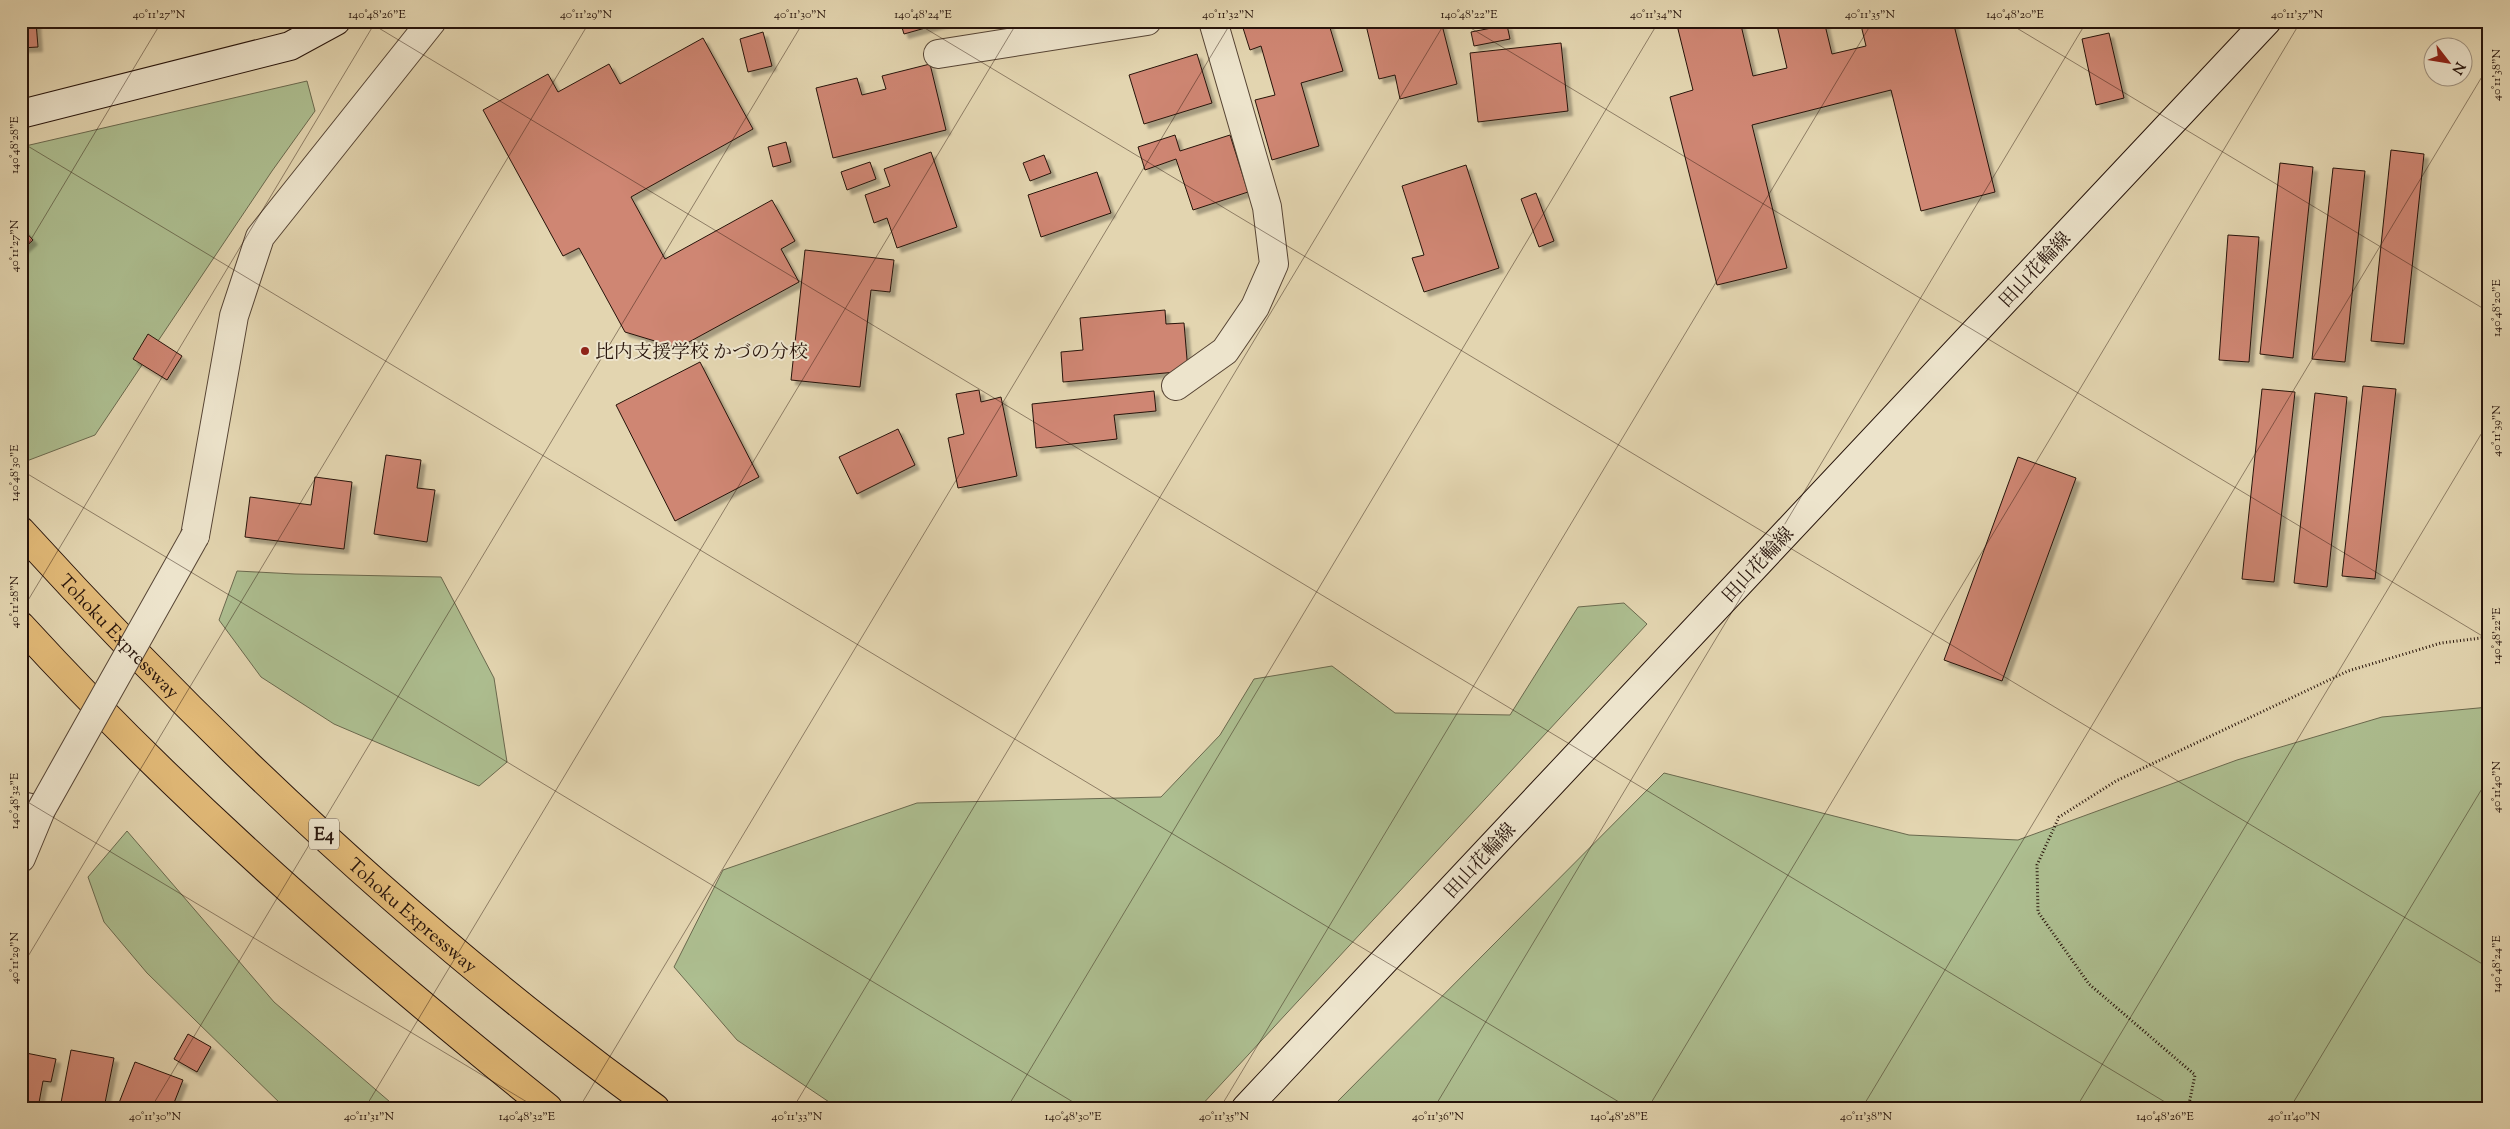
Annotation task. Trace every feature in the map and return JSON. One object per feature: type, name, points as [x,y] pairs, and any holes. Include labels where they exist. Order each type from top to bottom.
[{"type":"highway","name":"Tohoku Expressway","points":[[21,531],[90,607],[212,729],[348,856],[462,958],[655,1108]]},
{"type":"highway","points":[[21,626],[169,776],[306,904],[422,1006],[548,1108]]},
{"type":"street","points":[[21,114],[290,46],[336,21]]},
{"type":"street","points":[[21,858],[31,808],[195,536],[234,316],[260,237],[432,21]]},
{"type":"street","points":[[938,54],[1147,21]]},
{"type":"street","points":[[1176,386],[1225,351],[1255,307],[1274,264],[1267,207],[1213,21]]},
{"type":"street","name":"田山花輪線","points":[[1246,1108],[2267,21]]},
{"type":"path","points":[[2183,1108],[2190,1104],[2195,1075],[2089,984],[2038,912],[2037,865],[2059,817],[2116,782],[2348,671],[2441,643],[2489,637]]},
{"type":"green space","points":[[307,81],[315,111],[272,171],[95,435],[24,462],[21,461],[21,147]]},
{"type":"green space","points":[[237,571],[441,577],[494,678],[507,762],[479,786],[334,724],[261,677],[219,620]]},
{"type":"green space","points":[[1624,603],[1647,624],[1199,1108],[838,1108],[737,1040],[674,967],[723,870],[917,803],[1161,797],[1220,735],[1254,679],[1332,666],[1395,713],[1510,715],[1578,607]]},
{"type":"green space","points":[[2489,707],[2489,1108],[1331,1108],[1664,773],[1909,835],[2018,840],[2237,760],[2382,717]]},
{"type":"green space","points":[[127,831],[274,1002],[397,1108],[285,1108],[147,973],[104,922],[88,877]]},
{"type":"building","points":[[900,21],[950,21],[904,34]]},
{"type":"building","points":[[1265,21],[1328,21],[1343,71],[1301,83],[1319,146],[1272,160],[1255,100],[1275,95],[1261,46],[1250,50],[1243,28]]},
{"type":"building","points":[[1365,21],[1441,21],[1457,84],[1400,99],[1395,75],[1379,79]]},
{"type":"building","points":[[1676,21],[1740,21],[1753,76],[1787,68],[1776,21],[1824,21],[1832,54],[1866,46],[1860,21],[1935,21],[1935,24],[1953,21],[1995,192],[1921,211],[1891,90],[1752,125],[1787,268],[1717,285],[1670,97],[1693,90]]},
{"type":"building","points":[[36,22],[38,47],[21,48],[21,23]]},
{"type":"building","points":[[1507,25],[1510,39],[1474,46],[1471,32]]},
{"type":"building","points":[[763,32],[772,66],[748,72],[740,39]]},
{"type":"building","points":[[2109,33],[2124,98],[2096,105],[2082,39]]},
{"type":"building","points":[[703,38],[753,129],[631,197],[665,259],[772,200],[795,241],[781,249],[799,282],[678,348],[625,332],[579,248],[563,256],[483,110],[548,74],[558,92],[609,64],[620,84]]},
{"type":"building","points":[[1561,43],[1568,111],[1478,122],[1470,53]]},
{"type":"building","points":[[1197,54],[1212,103],[1144,124],[1129,75]]},
{"type":"building","points":[[930,64],[946,130],[833,158],[816,88],[857,78],[862,95],[886,89],[882,76]]},
{"type":"building","points":[[1175,135],[1180,151],[1230,135],[1248,192],[1193,210],[1176,159],[1145,170],[1138,147]]},
{"type":"building","points":[[786,142],[791,162],[773,167],[768,147]]},
{"type":"building","points":[[2391,150],[2424,154],[2404,344],[2371,341]]},
{"type":"building","points":[[931,152],[957,227],[897,248],[887,218],[874,223],[865,195],[890,186],[884,169]]},
{"type":"building","points":[[1044,155],[1051,173],[1030,181],[1023,163]]},
{"type":"building","points":[[870,162],[876,179],[847,190],[841,172]]},
{"type":"building","points":[[2280,163],[2313,167],[2293,358],[2260,354]]},
{"type":"building","points":[[1466,165],[1499,268],[1424,292],[1412,258],[1424,255],[1402,186]]},
{"type":"building","points":[[2333,168],[2365,171],[2345,362],[2312,359]]},
{"type":"building","points":[[1097,172],[1111,213],[1041,237],[1028,195]]},
{"type":"building","points":[[1536,193],[1554,241],[1539,247],[1521,199]]},
{"type":"building","points":[[22,228],[33,240],[22,250],[21,248]]},
{"type":"building","points":[[2228,235],[2259,237],[2249,362],[2219,360]]},
{"type":"building","points":[[805,250],[894,260],[890,292],[871,290],[860,387],[791,380]]},
{"type":"building","points":[[1165,310],[1166,324],[1184,323],[1188,371],[1063,382],[1061,352],[1083,350],[1080,318]]},
{"type":"building","points":[[148,334],[182,356],[167,380],[133,359]]},
{"type":"building","points":[[700,362],[759,477],[675,521],[616,405]]},
{"type":"building","points":[[2363,386],[2396,389],[2375,579],[2342,576]]},
{"type":"building","points":[[2262,389],[2295,392],[2274,582],[2242,579]]},
{"type":"building","points":[[979,390],[981,402],[1001,397],[1017,476],[958,488],[948,438],[964,434],[956,394]]},
{"type":"building","points":[[1154,391],[1156,411],[1114,415],[1117,439],[1036,448],[1032,404]]},
{"type":"building","points":[[2315,393],[2347,397],[2327,587],[2294,583]]},
{"type":"building","points":[[898,429],[915,465],[857,494],[839,457]]},
{"type":"building","points":[[386,455],[421,460],[417,488],[435,490],[427,542],[374,534]]},
{"type":"building","points":[[2018,457],[2076,478],[2002,681],[1944,660]]},
{"type":"building","points":[[315,477],[352,482],[344,549],[245,537],[250,497],[311,505]]},
{"type":"building","points":[[188,1034],[211,1047],[197,1072],[174,1059]]},
{"type":"building","points":[[71,1050],[114,1058],[104,1108],[60,1108]]},
{"type":"building","points":[[21,1052],[56,1059],[51,1082],[43,1081],[38,1108],[21,1108]]},
{"type":"building","points":[[135,1062],[183,1080],[172,1108],[117,1108]]},
{"type":"place","name":"比内支援学校 かづの分校","points":[[585,351]]}]
